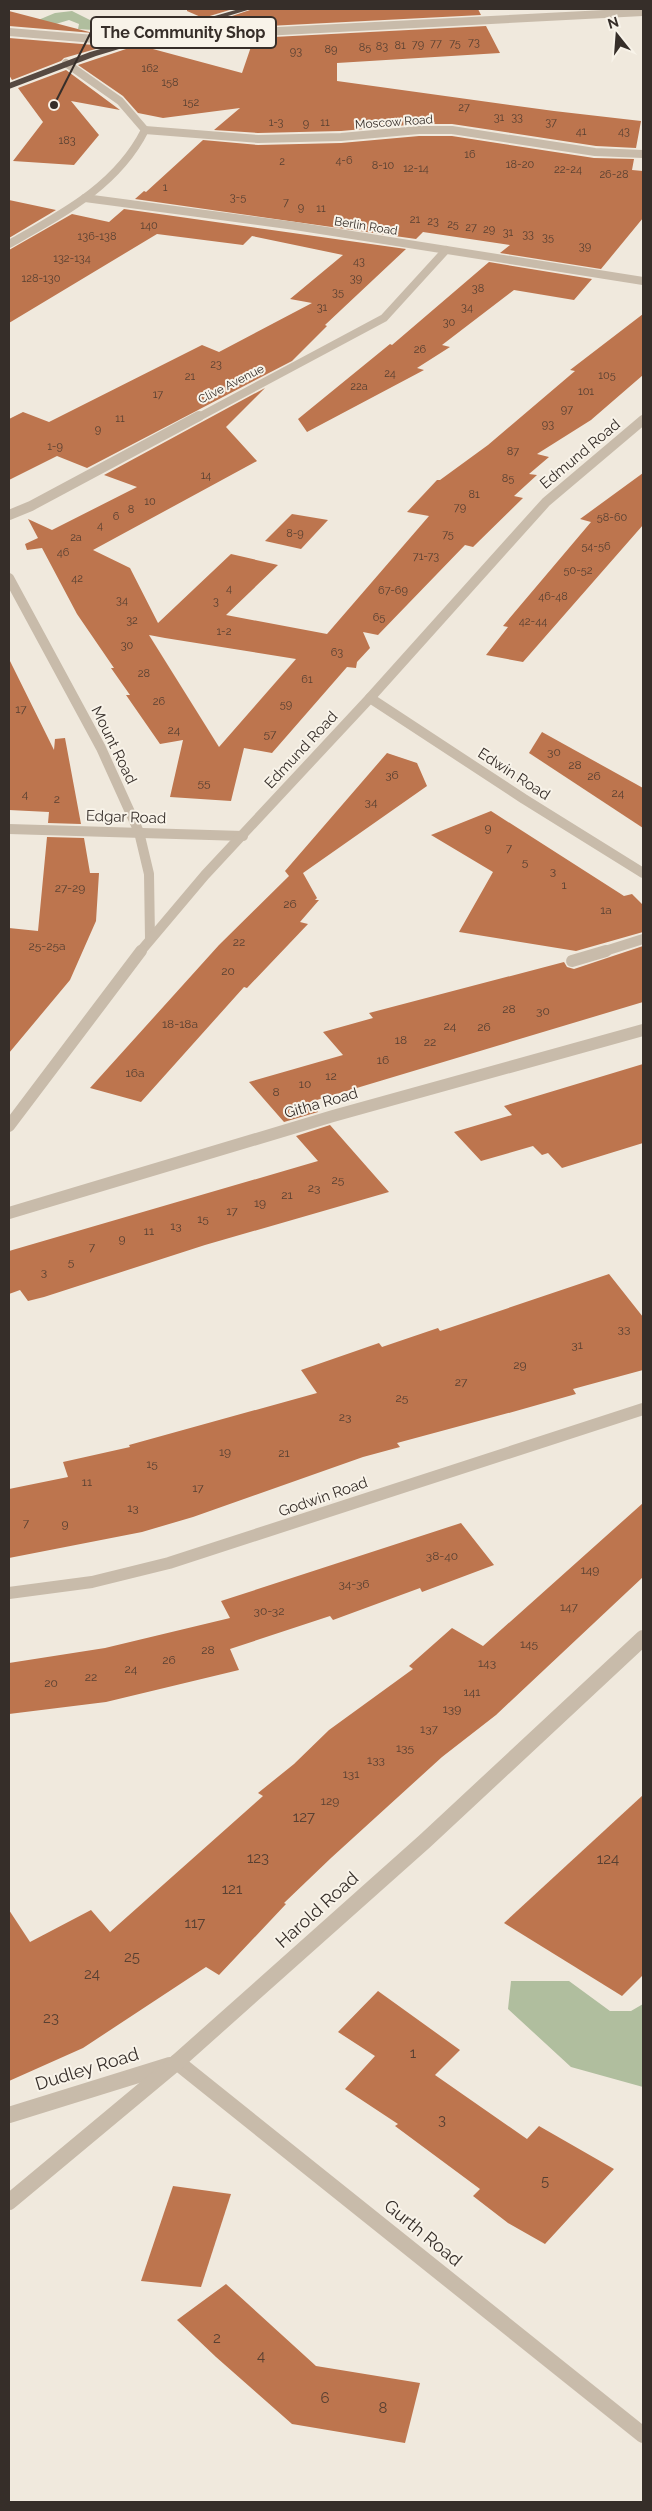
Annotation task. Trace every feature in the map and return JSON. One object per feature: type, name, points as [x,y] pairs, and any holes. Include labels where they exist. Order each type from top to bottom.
[{"type":"highway","points":[[9,86],[66,63],[131,42],[247,9]]},
{"type":"street","points":[[186,26],[204,32],[242,33],[643,12]]},
{"type":"street","points":[[9,32],[88,36],[131,42]]},
{"type":"street","points":[[9,244],[85,198],[106,182],[132,154],[145,130],[136,116],[100,85],[66,63]]},
{"type":"street","name":"Moscow Road","points":[[145,130],[258,139],[341,137],[419,130],[452,130],[595,152],[643,154]]},
{"type":"street","name":"Berlin Road","points":[[85,198],[197,211],[643,281]]},
{"type":"street","name":"Clive Avenue","points":[[9,515],[31,506],[384,318],[446,250]]},
{"type":"street","name":"Edmund Road","points":[[9,1126],[150,939],[206,875],[370,698],[546,502],[639,430],[643,420]]},
{"type":"street","name":"Mount Road","points":[[9,578],[101,748],[139,832],[149,874],[150,939]]},
{"type":"street","name":"Edwin Road","points":[[370,698],[524,799],[643,873]]},
{"type":"street","name":"Edgar Road","points":[[9,829],[243,836]]},
{"type":"street","points":[[572,961],[643,939]]},
{"type":"street","name":"Githa Road","points":[[9,1213],[333,1116],[643,1030]]},
{"type":"street","name":"Godwin Road","points":[[9,1593],[92,1582],[170,1563],[643,1409]]},
{"type":"street","name":"Harold Road","points":[[9,2202],[177,2062],[425,1841],[643,1638]]},
{"type":"street","name":"Dudley Road","points":[[9,2115],[177,2062]]},
{"type":"street","name":"Gurth Road","points":[[177,2062],[643,2435]]},
{"type":"green space","points":[[72,11],[98,24],[94,30],[78,29],[79,24],[69,20],[46,27],[31,23],[55,13]]},
{"type":"green space","points":[[511,1981],[569,1981],[610,2011],[631,2011],[643,2004],[643,2087],[571,2067],[508,2009]]},
{"type":"building","points":[[187,9],[233,9],[203,18],[187,11]]},
{"type":"building","points":[[253,9],[478,9],[481,15],[230,28],[214,22]]},
{"type":"building","points":[[9,11],[93,33],[9,26]]},
{"type":"building","points":[[486,26],[500,53],[337,63],[337,81],[641,121],[636,148],[596,146],[452,124],[419,124],[341,131],[258,133],[214,130],[240,108],[163,118],[138,113],[123,96],[78,65],[138,45],[242,73],[254,38]]},
{"type":"building","points":[[9,38],[106,46],[64,58],[61,61],[12,80],[9,75]]},
{"type":"building","points":[[66,70],[120,110],[71,101],[99,135],[74,165],[13,161],[43,122],[18,88]]},
{"type":"building","points":[[419,136],[452,136],[594,158],[634,159],[632,170],[643,171],[643,218],[601,269],[500,253],[510,245],[423,232],[416,239],[135,199],[144,191],[146,192],[203,140],[258,145],[341,143]]},
{"type":"building","points":[[9,200],[56,210],[9,238]]},
{"type":"building","points":[[124,209],[406,249],[325,325],[327,326],[292,361],[87,468],[57,456],[9,480],[9,419],[23,412],[49,422],[202,345],[219,352],[312,303],[290,299],[343,255],[252,236],[243,245],[157,234],[9,323],[9,250],[72,214],[109,222]]},
{"type":"building","points":[[489,262],[592,279],[574,300],[514,290],[442,345],[450,347],[417,368],[424,370],[307,432],[298,419],[390,344],[392,345]]},
{"type":"building","points":[[643,314],[643,375],[591,420],[537,454],[549,457],[529,474],[537,475],[514,496],[523,498],[473,547],[465,545],[378,635],[363,632],[370,648],[357,662],[356,668],[347,667],[272,753],[244,748],[231,801],[170,797],[183,740],[160,744],[126,695],[130,695],[77,614],[42,548],[27,550],[25,544],[38,538],[28,519],[52,530],[137,487],[104,475],[265,388],[226,427],[257,461],[93,550],[130,568],[158,623],[231,554],[278,565],[226,615],[327,634],[429,516],[407,512],[437,480],[440,480],[488,445],[575,371],[570,370]],"holes":[[[149,635],[296,659],[219,747]]]},
{"type":"building","points":[[643,473],[643,525],[523,662],[486,655],[508,627],[503,626],[591,522],[580,519]]},
{"type":"building","points":[[292,514],[328,520],[301,549],[265,541]]},
{"type":"building","points":[[9,659],[54,750],[55,739],[65,738],[81,824],[48,823],[49,812],[9,810]]},
{"type":"building","points":[[542,732],[643,788],[643,828],[529,753]]},
{"type":"building","points":[[387,753],[417,763],[427,786],[303,873],[317,898],[315,900],[319,900],[300,922],[308,924],[247,988],[244,987],[141,1102],[90,1088],[219,945],[289,876],[285,871]]},
{"type":"building","points":[[491,811],[624,896],[632,894],[643,905],[643,932],[576,951],[459,932],[493,872],[431,835]]},
{"type":"building","points":[[47,837],[84,838],[90,873],[99,873],[96,921],[70,980],[9,1053],[9,928],[38,931]]},
{"type":"building","points":[[643,946],[643,1002],[310,1102],[318,1112],[284,1122],[249,1082],[343,1055],[323,1032],[373,1018],[369,1013],[564,962],[567,967],[574,969]]},
{"type":"building","points":[[643,1064],[643,1143],[562,1168],[548,1153],[542,1155],[533,1146],[481,1161],[454,1132],[512,1115],[504,1106]]},
{"type":"building","points":[[330,1125],[389,1192],[205,1245],[44,1297],[28,1301],[20,1290],[9,1294],[9,1251],[318,1161],[296,1136]]},
{"type":"building","points":[[609,1274],[643,1317],[643,1370],[573,1389],[576,1394],[397,1443],[400,1447],[363,1457],[193,1517],[142,1532],[9,1558],[9,1489],[68,1477],[63,1462],[130,1447],[129,1445],[317,1393],[301,1370],[379,1343],[382,1347],[438,1328],[440,1331]]},
{"type":"building","points":[[643,1503],[643,1577],[496,1715],[442,1757],[331,1858],[284,1903],[286,1904],[219,1975],[206,1967],[83,2048],[9,2081],[9,1910],[30,1942],[91,1910],[110,1932],[263,1796],[258,1793],[294,1764],[329,1730],[413,1669],[409,1666],[452,1628],[483,1646]]},
{"type":"building","points":[[461,1523],[494,1565],[422,1592],[420,1588],[333,1620],[330,1616],[230,1649],[239,1670],[106,1702],[9,1714],[9,1663],[105,1648],[230,1618],[221,1601]]},
{"type":"building","points":[[643,1795],[643,1975],[622,1996],[504,1923]]},
{"type":"building","points":[[378,1991],[460,2050],[435,2075],[527,2139],[539,2126],[614,2169],[545,2244],[508,2223],[473,2196],[480,2189],[395,2126],[398,2124],[345,2089],[375,2056],[338,2032]]},
{"type":"building","points":[[173,2186],[231,2194],[201,2287],[141,2281]]},
{"type":"building","points":[[226,2284],[316,2366],[420,2383],[405,2443],[292,2424],[216,2357],[177,2320]]},
{"type":"place","name":"The Community Shop","points":[[54,105]]}]
